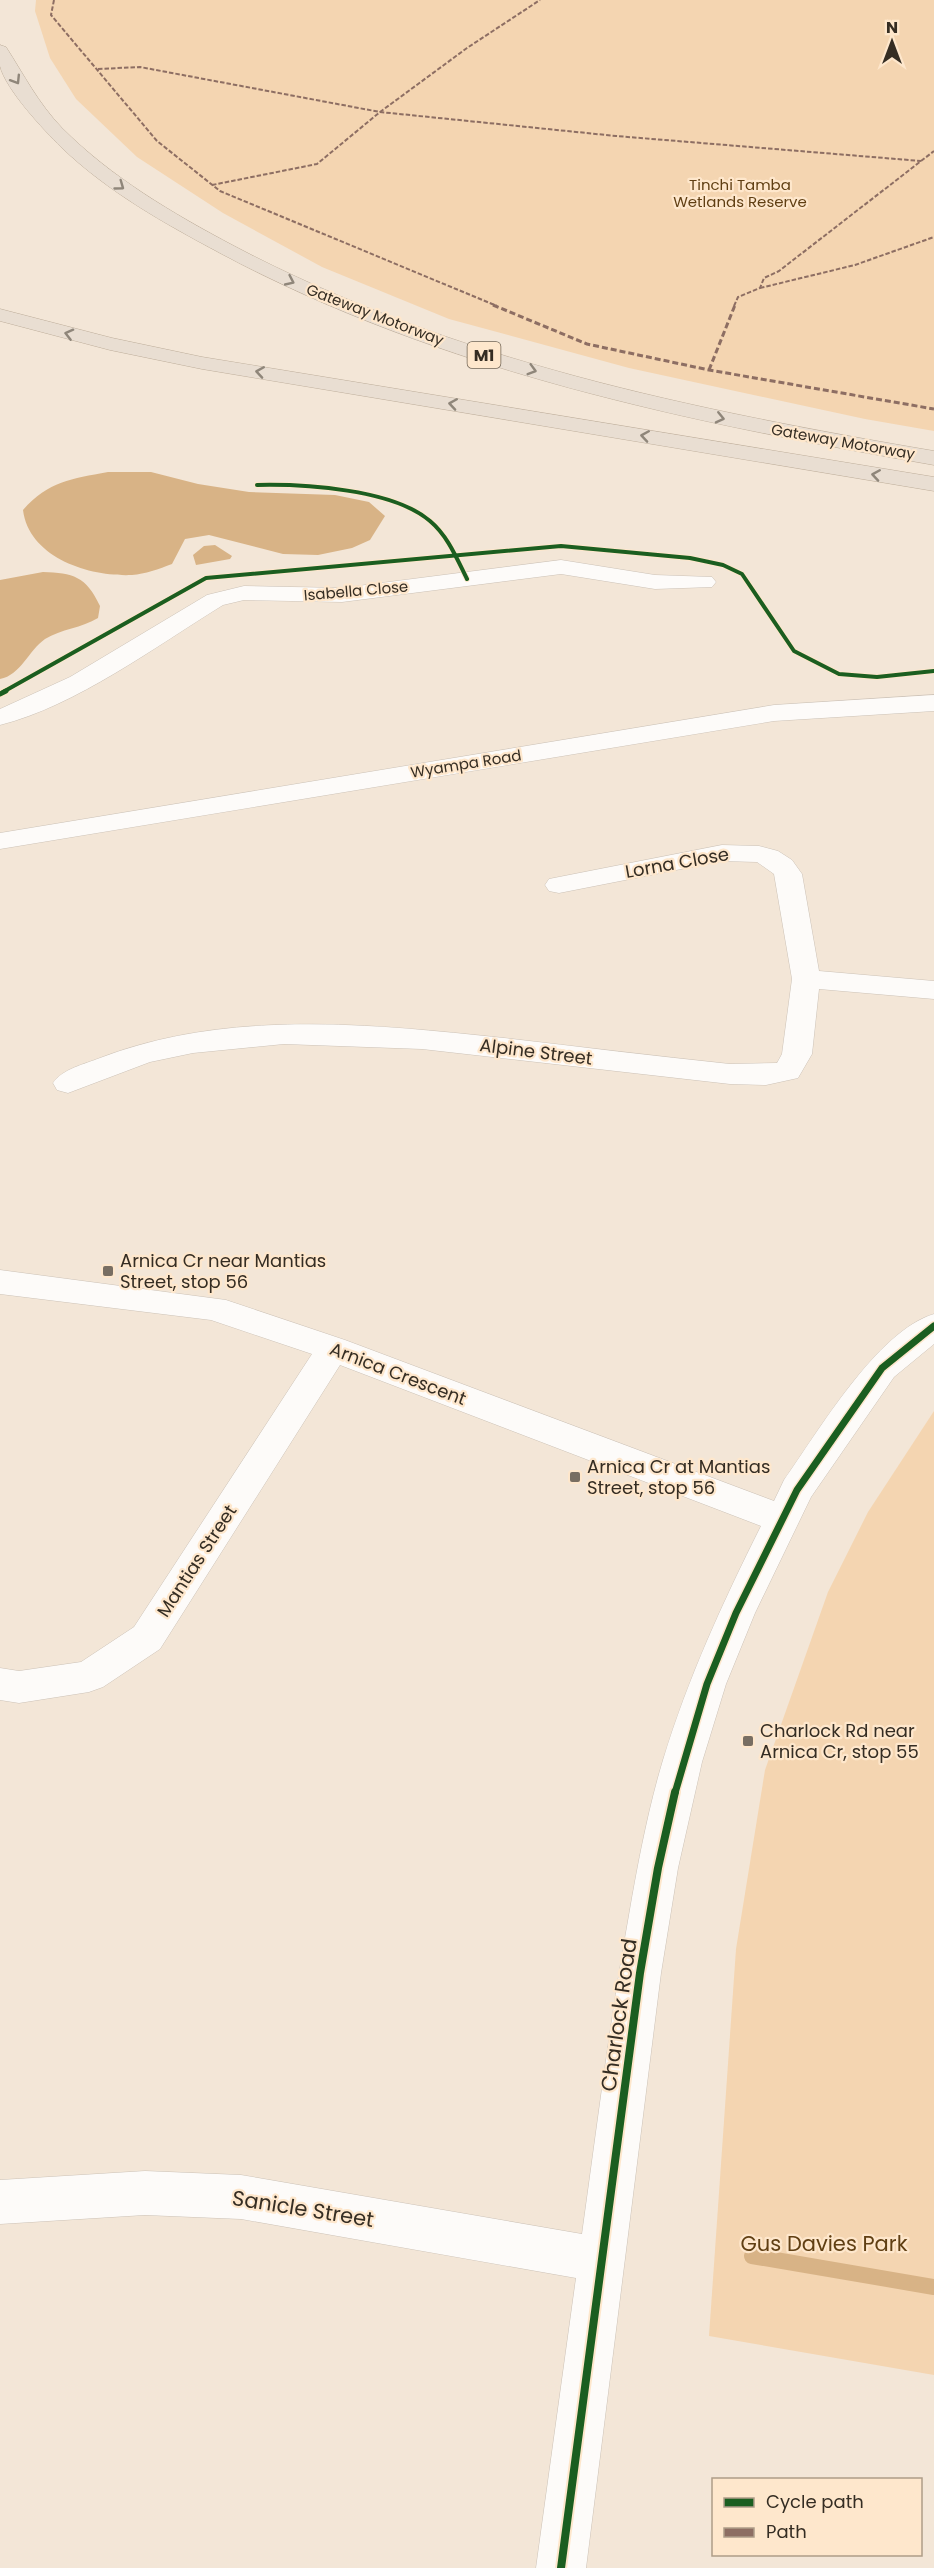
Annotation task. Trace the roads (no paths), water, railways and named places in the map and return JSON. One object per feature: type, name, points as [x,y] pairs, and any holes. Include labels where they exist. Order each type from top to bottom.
[{"type":"highway","name":"Gateway Motorway","points":[[0,50],[13,76],[36,108],[75,149],[155,210],[206,240],[314,292],[421,333],[524,368],[678,409],[839,442],[934,458]]},
{"type":"highway","name":"Gateway Motorway","points":[[0,315],[110,344],[202,363],[934,484]]},
{"type":"street","name":"Isabella Close","points":[[0,717],[26,708],[79,682],[215,600],[244,593],[342,595],[561,567],[655,582],[704,582]]},
{"type":"street","name":"Wyampa Road","points":[[0,842],[774,713],[934,703]]},
{"type":"street","name":"Lorna Close","points":[[559,885],[722,853],[746,852],[769,857],[784,866],[788,874],[806,979]]},
{"type":"street","points":[[806,979],[934,990]]},
{"type":"street","name":"Alpine Street","points":[[68,1083],[122,1060],[150,1052],[234,1037],[285,1033],[446,1041],[730,1074],[766,1076],[787,1071],[797,1054],[806,979]]},
{"type":"street","name":"Arnica Crescent","points":[[0,1282],[214,1308],[333,1349],[782,1519]]},
{"type":"street","name":"Charlock Road","points":[[561,2568],[640,1973],[658,1868],[682,1762],[707,1684],[736,1613],[797,1490],[882,1368],[934,1326]]},
{"type":"street","name":"Mantias Street","points":[[0,1684],[19,1687],[89,1676],[147,1638],[333,1349]]},
{"type":"street","name":"Sanicle Street","points":[[0,2202],[145,2193],[241,2197],[603,2260]]},
{"type":"waterway","points":[[752,2256],[934,2287]]},
{"type":"place","name":"Arnica Cr near Mantias Street, stop 56","points":[[108,1271]]},
{"type":"place","name":"Arnica Cr at Mantias Street, stop 56","points":[[575,1477]]},
{"type":"place","name":"Charlock Rd near Arnica Cr, stop 55","points":[[748,1741]]},
{"type":"park label","name":"Tinchi Tamba Wetlands Reserve","points":[[740,194]]},
{"type":"park label","name":"Gus Davies Park","points":[[824,2244]]}]
